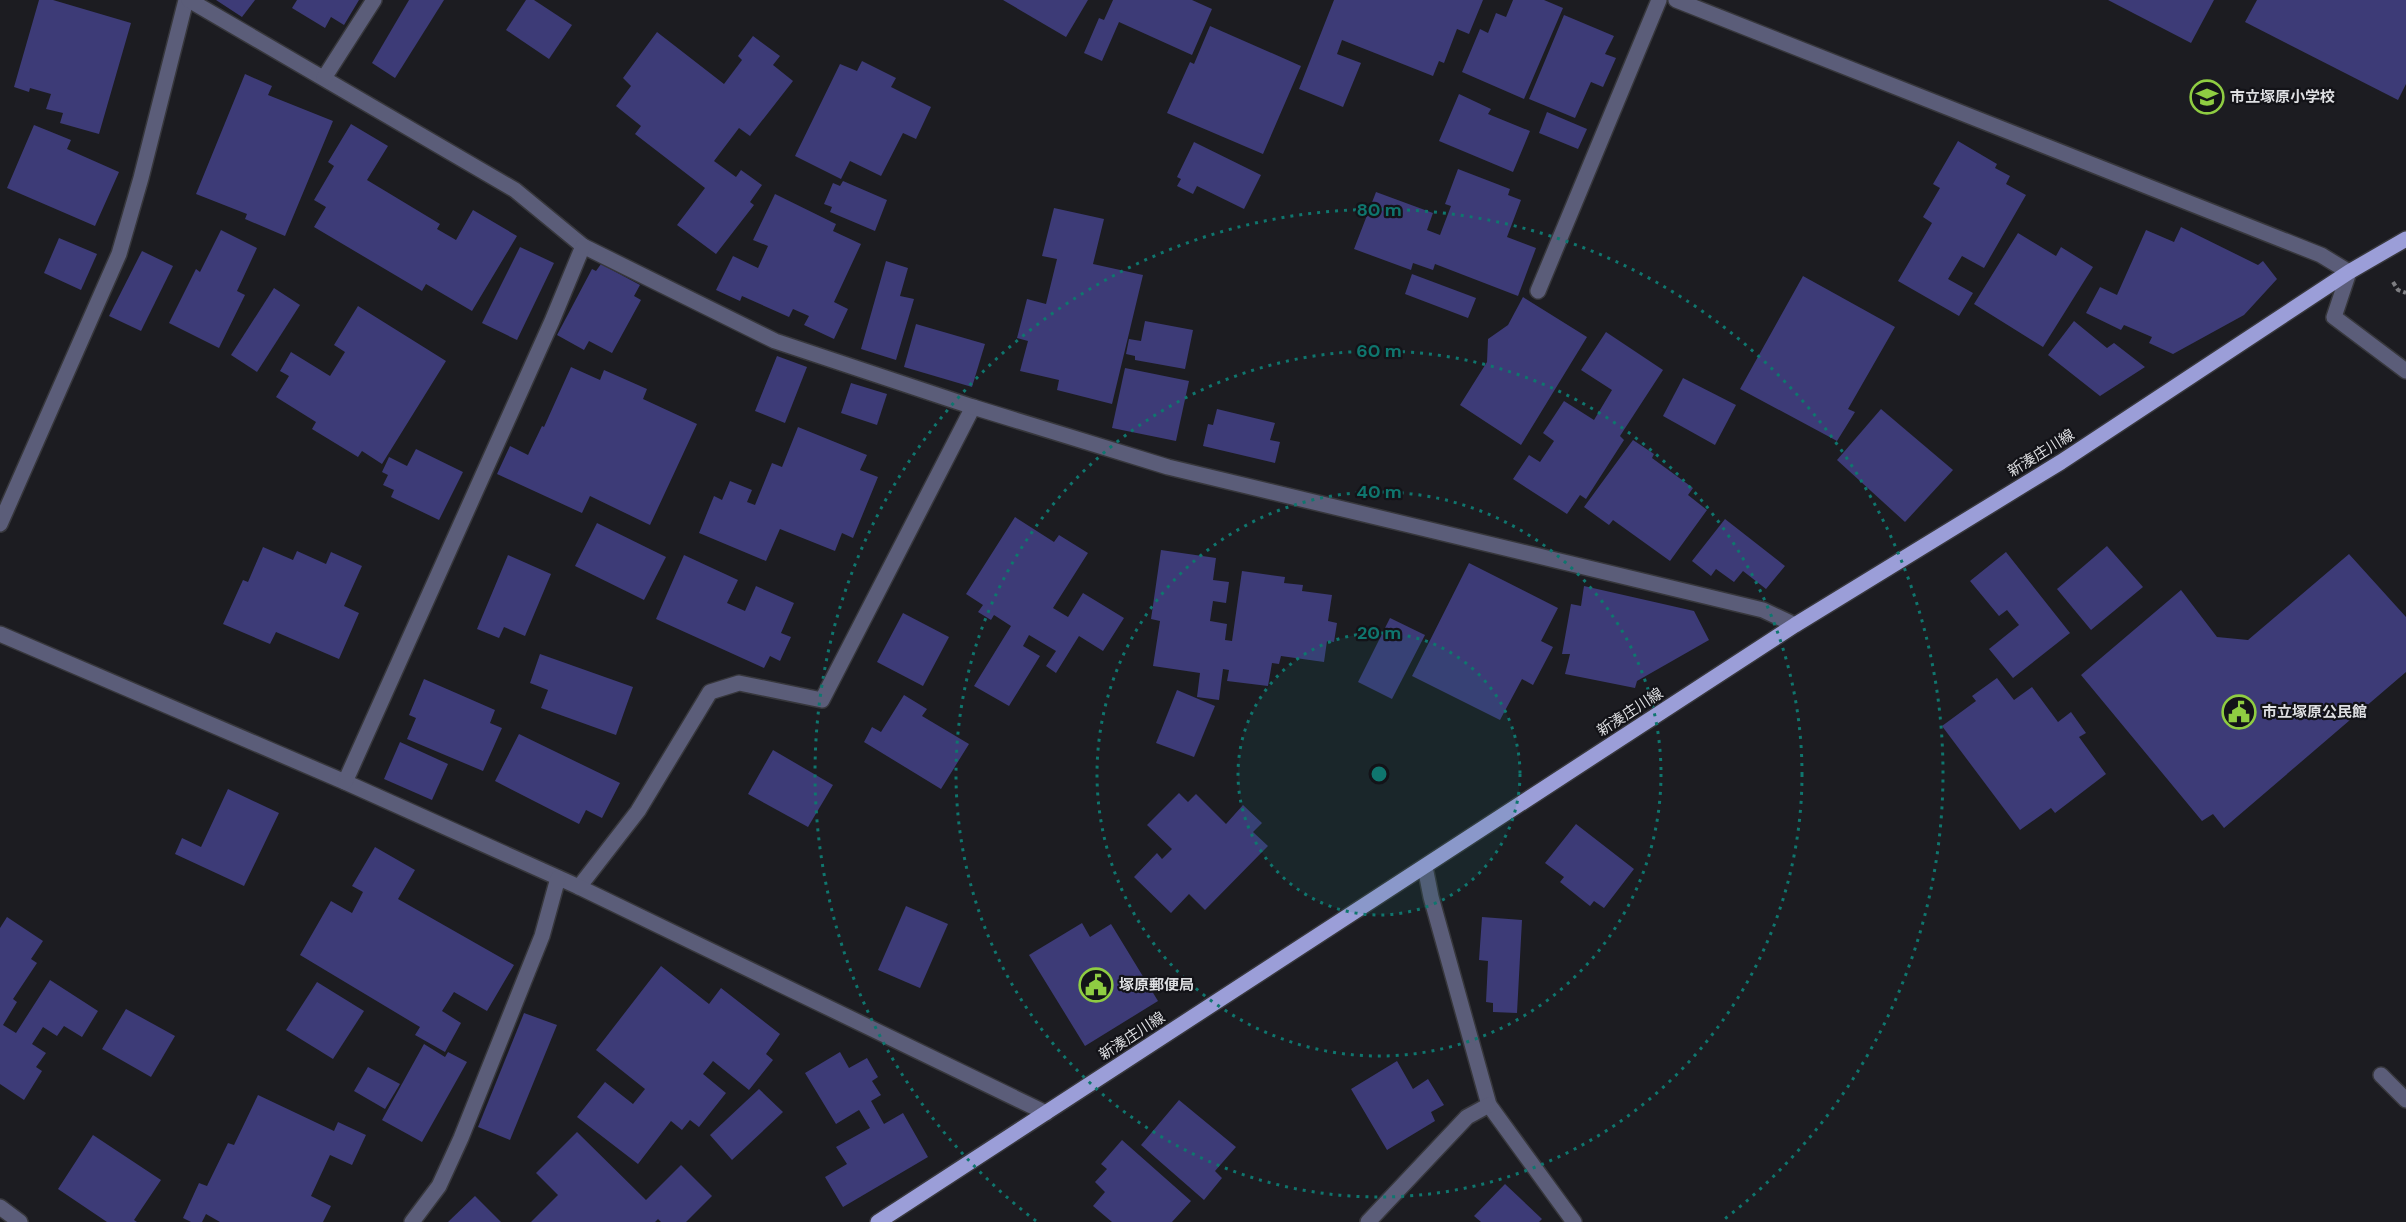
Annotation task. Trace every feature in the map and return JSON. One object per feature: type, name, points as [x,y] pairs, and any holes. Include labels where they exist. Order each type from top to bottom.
[{"type":"main road","name":"新湊庄川線","points":[[878,1222],[1795,625],[2061,462],[2349,272],[2406,239]]},
{"type":"street","points":[[0,524],[119,254],[187,0],[515,190],[583,246],[776,341],[973,407],[1168,467],[1763,610],[1795,625]]},
{"type":"street","points":[[324,78],[374,0]]},
{"type":"street","points":[[1538,291],[1659,0]]},
{"type":"street","points":[[1676,0],[2321,255],[2349,272],[2334,317],[2406,371]]},
{"type":"street","points":[[345,782],[552,321],[583,246]]},
{"type":"street","points":[[579,887],[638,811],[710,692],[740,682],[822,700],[973,407]]},
{"type":"street","points":[[0,634],[345,782],[579,887],[1046,1113]]},
{"type":"street","points":[[1425,867],[1431,897],[1489,1105],[1574,1222]]},
{"type":"street","points":[[412,1222],[439,1186],[460,1138],[542,936],[558,878]]},
{"type":"street","points":[[2382,1075],[2406,1100]]},
{"type":"street","points":[[1368,1222],[1467,1117],[1489,1105]]},
{"type":"street","points":[[0,1207],[20,1222]]},
{"type":"building","points":[[39,0],[53,0],[131,23],[99,134],[60,123],[63,113],[46,109],[51,94],[30,88],[29,92],[14,87]]},
{"type":"building","points":[[216,0],[255,0],[242,17]]},
{"type":"building","points":[[297,0],[359,0],[344,25],[331,17],[325,28],[292,8]]},
{"type":"building","points":[[409,0],[444,0],[395,78],[372,63]]},
{"type":"building","points":[[526,0],[534,0],[572,25],[549,59],[506,30]]},
{"type":"building","points":[[1003,0],[1088,0],[1066,37]]},
{"type":"building","points":[[1113,0],[1192,0],[1212,9],[1192,55],[1119,22],[1102,61],[1084,53],[1099,18],[1104,20]]},
{"type":"building","points":[[1334,0],[1483,0],[1469,34],[1457,29],[1444,63],[1439,61],[1433,76],[1342,40],[1337,54],[1361,63],[1343,107],[1299,89]]},
{"type":"building","points":[[1513,0],[1544,0],[1563,8],[1524,99],[1462,72],[1480,29],[1488,33],[1496,13],[1506,17]]},
{"type":"building","points":[[2108,0],[2214,0],[2191,43]]},
{"type":"building","points":[[2257,0],[2406,0],[2406,84],[2398,100],[2245,22]]},
{"type":"building","points":[[1564,15],[1614,36],[1605,54],[1616,58],[1603,87],[1591,82],[1575,118],[1529,99]]},
{"type":"building","points":[[1210,26],[1301,66],[1263,154],[1167,113],[1190,62],[1194,64]]},
{"type":"building","points":[[657,32],[724,84],[742,60],[738,56],[753,36],[780,56],[773,65],[793,81],[750,136],[739,128],[714,161],[736,177],[741,170],[762,185],[750,202],[754,205],[716,254],[677,225],[705,188],[635,134],[641,126],[616,106],[631,86],[623,78]]},
{"type":"building","points":[[862,61],[896,78],[891,87],[931,107],[916,139],[903,133],[881,176],[850,161],[841,179],[795,156],[840,64],[857,71]]},
{"type":"building","points":[[245,74],[272,86],[268,95],[333,121],[285,236],[245,219],[247,214],[196,194]]},
{"type":"building","points":[[1459,94],[1491,109],[1488,114],[1530,131],[1513,172],[1439,141]]},
{"type":"building","points":[[1547,112],[1587,129],[1578,149],[1539,133]]},
{"type":"building","points":[[351,124],[388,146],[367,180],[440,224],[437,229],[456,240],[473,210],[517,236],[472,311],[426,284],[422,291],[314,227],[326,207],[314,200],[334,166],[328,162]]},
{"type":"building","points":[[34,125],[71,140],[67,149],[119,172],[95,226],[7,188]]},
{"type":"building","points":[[1958,141],[1997,164],[1995,168],[2010,176],[2006,184],[2026,195],[1984,268],[1962,256],[1948,279],[1973,293],[1959,316],[1898,281],[1932,223],[1923,217],[1940,188],[1933,184]]},
{"type":"building","points":[[1194,142],[1261,175],[1244,209],[1197,186],[1193,194],[1177,186],[1181,179],[1177,177]]},
{"type":"building","points":[[1458,169],[1510,189],[1508,195],[1521,200],[1507,237],[1536,248],[1518,296],[1435,264],[1433,270],[1413,263],[1411,270],[1354,249],[1376,192],[1433,213],[1427,230],[1440,235],[1451,206],[1445,204]]},
{"type":"building","points":[[843,181],[887,200],[875,231],[830,212],[832,207],[824,204],[833,183],[840,186]]},
{"type":"building","points":[[775,194],[836,224],[833,231],[861,244],[834,302],[848,309],[834,339],[804,325],[809,316],[793,309],[789,317],[742,296],[740,301],[716,290],[733,256],[758,268],[768,246],[753,240]]},
{"type":"building","points":[[1054,208],[1104,219],[1093,264],[1143,275],[1112,404],[1057,390],[1059,380],[1020,371],[1028,341],[1017,338],[1027,299],[1046,304],[1057,259],[1042,256]]},
{"type":"building","points":[[2181,227],[2258,265],[2263,261],[2277,279],[2244,315],[2173,354],[2149,343],[2152,337],[2124,325],[2121,330],[2086,313],[2100,287],[2117,295],[2146,230],[2174,242]]},
{"type":"building","points":[[221,230],[257,248],[237,291],[245,295],[219,348],[169,323],[196,269],[200,272]]},
{"type":"building","points":[[2018,233],[2056,256],[2061,247],[2093,267],[2043,347],[1974,304]]},
{"type":"building","points":[[59,238],[97,254],[81,290],[44,273]]},
{"type":"building","points":[[520,247],[554,263],[517,340],[482,323]]},
{"type":"building","points":[[142,251],[173,266],[141,331],[109,316]]},
{"type":"building","points":[[886,261],[908,268],[900,296],[914,299],[896,360],[861,349]]},
{"type":"building","points":[[601,264],[640,285],[634,296],[641,300],[612,353],[589,341],[584,350],[557,335],[592,269],[596,271]]},
{"type":"building","points":[[1412,274],[1476,298],[1468,318],[1405,294]]},
{"type":"building","points":[[1803,276],[1895,327],[1848,409],[1855,412],[1837,441],[1740,389]]},
{"type":"building","points":[[274,288],[300,305],[257,372],[231,355]]},
{"type":"building","points":[[1523,297],[1587,337],[1521,445],[1460,405],[1487,362],[1488,339],[1508,325]]},
{"type":"building","points":[[358,306],[446,361],[382,464],[362,451],[358,457],[312,429],[316,422],[276,397],[289,376],[280,371],[291,352],[330,376],[345,352],[334,345]]},
{"type":"building","points":[[1145,321],[1193,330],[1185,369],[1135,360],[1135,356],[1126,354],[1129,339],[1141,341]]},
{"type":"building","points":[[2074,321],[2107,348],[2114,343],[2145,367],[2100,396],[2048,355]]},
{"type":"building","points":[[916,324],[985,344],[972,387],[904,367]]},
{"type":"building","points":[[1606,332],[1663,370],[1620,436],[1624,440],[1586,499],[1580,495],[1567,514],[1513,479],[1529,455],[1540,462],[1554,441],[1543,433],[1564,401],[1594,420],[1612,390],[1581,370]]},
{"type":"building","points":[[777,356],[807,367],[785,423],[755,411]]},
{"type":"building","points":[[571,367],[600,380],[604,370],[647,389],[643,399],[697,424],[650,525],[590,496],[582,513],[497,474],[510,446],[528,455],[542,426],[544,427]]},
{"type":"building","points":[[1125,368],[1189,381],[1176,441],[1112,428]]},
{"type":"building","points":[[1683,378],[1736,405],[1715,445],[1663,416]]},
{"type":"building","points":[[851,383],[887,394],[877,425],[841,413]]},
{"type":"building","points":[[1217,409],[1275,423],[1270,440],[1280,442],[1275,463],[1203,446],[1208,424],[1213,425]]},
{"type":"building","points":[[1881,409],[1953,470],[1905,522],[1837,460]]},
{"type":"building","points":[[798,427],[867,455],[860,470],[878,477],[853,538],[842,533],[835,551],[780,529],[766,561],[699,533],[714,496],[722,500],[730,481],[752,490],[747,502],[755,505],[772,463],[782,467]]},
{"type":"building","points":[[1633,440],[1654,454],[1652,458],[1693,488],[1688,495],[1707,510],[1670,561],[1613,520],[1609,525],[1584,507]]},
{"type":"building","points":[[416,449],[463,472],[439,520],[391,497],[394,490],[383,485],[388,475],[382,472],[389,457],[407,466]]},
{"type":"building","points":[[1015,517],[1054,542],[1059,535],[1088,553],[1053,608],[1068,617],[1083,593],[1124,618],[1103,651],[1079,636],[1056,673],[1046,666],[1056,651],[1029,635],[1023,646],[1040,656],[1009,706],[974,686],[1011,626],[994,615],[991,620],[978,612],[983,605],[966,594]]},
{"type":"building","points":[[1725,519],[1785,566],[1766,589],[1743,571],[1734,582],[1716,569],[1711,576],[1692,561]]},
{"type":"building","points":[[597,523],[666,557],[644,600],[575,566]]},
{"type":"building","points":[[2107,546],[2143,587],[2091,630],[2057,589]]},
{"type":"building","points":[[263,547],[293,560],[297,551],[326,564],[331,552],[362,566],[344,606],[359,613],[339,659],[276,632],[270,644],[223,624],[243,580],[248,582]]},
{"type":"building","points":[[1161,550],[1216,558],[1213,580],[1229,582],[1226,603],[1213,601],[1210,621],[1227,624],[1225,640],[1232,641],[1242,571],[1285,577],[1284,583],[1303,585],[1302,591],[1332,595],[1328,621],[1337,623],[1334,642],[1327,641],[1324,662],[1281,656],[1279,664],[1272,663],[1268,686],[1227,681],[1229,670],[1223,669],[1219,700],[1197,697],[1200,673],[1153,666],[1160,621],[1151,619]]},
{"type":"building","points":[[2006,552],[2070,633],[2013,678],[1989,649],[2019,625],[2007,610],[1999,616],[1970,581]]},
{"type":"building","points":[[2349,554],[2406,617],[2406,672],[2224,828],[2213,814],[2202,821],[2081,675],[2181,590],[2217,637],[2248,640]]},
{"type":"building","points":[[508,555],[551,574],[525,636],[504,627],[499,638],[477,629]]},
{"type":"building","points":[[684,555],[738,580],[727,603],[745,611],[756,586],[794,603],[781,633],[791,637],[780,661],[770,656],[764,668],[656,619]]},
{"type":"building","points":[[1469,563],[1558,608],[1541,641],[1553,647],[1533,685],[1522,679],[1500,720],[1412,676]]},
{"type":"building","points":[[1584,586],[1694,611],[1709,640],[1637,681],[1635,688],[1565,674],[1570,654],[1562,654],[1571,604],[1581,606]]},
{"type":"building","points":[[903,613],[949,637],[923,686],[877,662]]},
{"type":"building","points":[[1390,618],[1425,635],[1392,699],[1358,682]]},
{"type":"building","points":[[540,654],[633,687],[616,735],[541,708],[548,690],[530,683]]},
{"type":"building","points":[[1997,678],[2014,700],[2032,687],[2058,722],[2071,712],[2086,733],[2079,737],[2106,774],[2055,813],[2051,808],[2020,830],[1942,726],[1976,701],[1972,696]]},
{"type":"building","points":[[424,679],[495,710],[490,723],[502,728],[483,771],[407,739],[416,718],[409,715]]},
{"type":"building","points":[[1177,690],[1215,706],[1194,757],[1156,743]]},
{"type":"building","points":[[904,695],[927,709],[922,716],[969,744],[941,789],[864,742],[872,727],[881,732]]},
{"type":"building","points":[[519,734],[620,783],[602,818],[586,810],[579,824],[495,781]]},
{"type":"building","points":[[400,742],[448,764],[432,800],[384,779]]},
{"type":"building","points":[[773,750],[833,785],[808,827],[748,794]]},
{"type":"building","points":[[228,789],[279,813],[244,886],[175,854],[182,838],[201,847]]},
{"type":"building","points":[[1179,793],[1188,802],[1196,794],[1226,824],[1243,805],[1262,823],[1253,832],[1268,846],[1205,910],[1189,894],[1171,913],[1134,877],[1157,853],[1162,859],[1172,849],[1147,825]]},
{"type":"building","points":[[1576,824],[1634,869],[1604,908],[1594,901],[1590,906],[1560,882],[1564,877],[1545,863]]},
{"type":"building","points":[[375,847],[415,870],[398,899],[514,965],[487,1011],[454,992],[442,1011],[461,1023],[445,1052],[415,1035],[420,1027],[300,955],[331,901],[352,913],[363,892],[352,886]]},
{"type":"building","points":[[906,906],[948,924],[920,988],[878,970]]},
{"type":"building","points":[[7,917],[43,941],[31,959],[37,963],[13,999],[17,1002],[3,1025],[16,1033],[50,980],[98,1011],[82,1037],[64,1026],[57,1036],[43,1027],[32,1044],[46,1053],[36,1067],[42,1071],[24,1100],[0,1084],[0,928]]},
{"type":"building","points":[[1482,917],[1522,920],[1517,1013],[1493,1012],[1493,1003],[1486,1002],[1488,961],[1479,960]]},
{"type":"building","points":[[1082,923],[1090,937],[1111,924],[1158,1001],[1085,1046],[1029,955]]},
{"type":"building","points":[[661,966],[709,1004],[721,988],[780,1034],[766,1054],[773,1060],[749,1090],[713,1061],[703,1074],[726,1093],[699,1127],[690,1120],[682,1130],[671,1121],[638,1164],[577,1117],[605,1082],[633,1104],[645,1089],[596,1050]]},
{"type":"building","points":[[317,982],[364,1011],[333,1059],[286,1030]]},
{"type":"building","points":[[126,1009],[175,1036],[151,1077],[102,1049]]},
{"type":"building","points":[[524,1013],[557,1025],[510,1140],[478,1127]]},
{"type":"building","points":[[424,1044],[445,1057],[448,1052],[467,1062],[422,1142],[382,1120]]},
{"type":"building","points":[[840,1052],[849,1068],[867,1058],[878,1077],[872,1081],[881,1095],[871,1101],[884,1124],[903,1113],[928,1157],[843,1207],[825,1177],[847,1164],[836,1147],[870,1128],[859,1110],[836,1124],[805,1073]]},
{"type":"building","points":[[1397,1061],[1413,1089],[1428,1079],[1444,1105],[1431,1112],[1435,1121],[1387,1150],[1351,1089]]},
{"type":"building","points":[[368,1067],[400,1084],[385,1109],[354,1091]]},
{"type":"building","points":[[759,1089],[783,1112],[732,1160],[710,1135]]},
{"type":"building","points":[[258,1095],[334,1131],[338,1122],[366,1135],[352,1165],[330,1155],[311,1196],[331,1206],[323,1222],[220,1222],[206,1214],[202,1222],[191,1222],[183,1218],[199,1183],[207,1186],[228,1143],[234,1145]]},
{"type":"building","points":[[1179,1100],[1236,1147],[1215,1171],[1222,1178],[1204,1200],[1141,1145]]},
{"type":"building","points":[[577,1132],[646,1200],[681,1165],[712,1196],[686,1222],[661,1222],[658,1219],[655,1222],[531,1222],[558,1195],[536,1173]]},
{"type":"building","points":[[93,1135],[161,1180],[134,1220],[137,1222],[107,1222],[58,1189]]},
{"type":"building","points":[[1122,1140],[1191,1201],[1172,1222],[1112,1222],[1093,1206],[1105,1192],[1095,1182],[1107,1169],[1101,1164]]},
{"type":"building","points":[[1505,1184],[1542,1219],[1539,1222],[1481,1222],[1474,1216]]},
{"type":"building","points":[[475,1196],[501,1222],[448,1222]]},
{"type":"place","name":"市立塚原小学校","points":[[2207,97]]},
{"type":"place","name":"市立塚原公民館","points":[[2239,712]]},
{"type":"place","name":"塚原郵便局","points":[[1096,985]]}]
